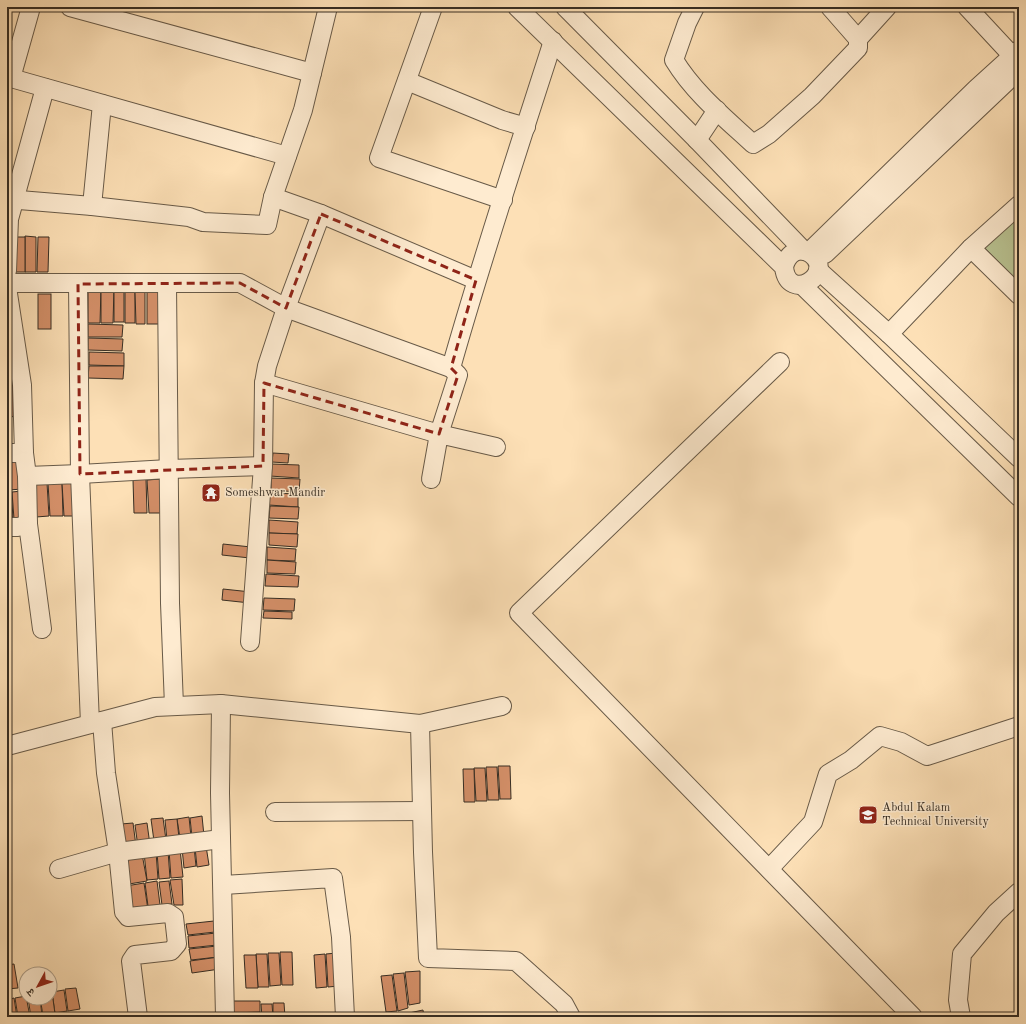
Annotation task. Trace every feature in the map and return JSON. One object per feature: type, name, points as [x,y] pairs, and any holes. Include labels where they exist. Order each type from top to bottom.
[{"type":"street","points":[[31,7],[9,77],[287,156]]},
{"type":"street","points":[[70,7],[312,73]]},
{"type":"street","points":[[11,199],[189,217],[203,222],[268,225],[273,197],[303,110],[328,7]]},
{"type":"street","points":[[433,7],[379,158],[503,200]]},
{"type":"street","points":[[517,7],[784,267]]},
{"type":"street","points":[[565,7],[812,259],[1019,458]]},
{"type":"street","points":[[695,7],[687,23],[674,60],[682,73],[717,110],[753,144],[762,140],[817,91],[858,48],[858,39],[833,8]]},
{"type":"street","points":[[858,39],[887,7]]},
{"type":"street","points":[[812,259],[1017,60],[967,7]]},
{"type":"street","points":[[451,368],[476,280],[503,200],[552,41]]},
{"type":"street","points":[[407,81],[502,120],[526,127]]},
{"type":"street","points":[[7,270],[11,199],[45,88]]},
{"type":"street","points":[[92,206],[102,104]]},
{"type":"street","points":[[697,140],[717,110]]},
{"type":"street","points":[[273,197],[321,214],[476,280]]},
{"type":"street","points":[[889,334],[971,248],[1019,205]]},
{"type":"street","points":[[250,642],[263,466],[264,383],[267,366],[286,308],[321,214]]},
{"type":"street","points":[[971,248],[1019,295]]},
{"type":"street","points":[[793,252],[812,259],[816,276],[808,284],[802,285],[791,282],[787,278],[784,273],[785,261],[793,252]]},
{"type":"street","points":[[7,283],[240,283],[286,308],[451,368],[458,375],[439,434],[432,479]]},
{"type":"street","points":[[78,284],[80,474],[96,723],[106,773],[118,852],[124,912],[128,917],[168,913],[174,917],[177,944],[171,951],[135,955],[131,961],[138,1017]]},
{"type":"street","points":[[167,284],[170,603],[174,706]]},
{"type":"street","points":[[802,285],[1019,497]]},
{"type":"street","points":[[7,287],[22,385],[16,453],[27,476],[28,524],[42,629]]},
{"type":"street","points":[[780,362],[519,614],[914,1017]]},
{"type":"street","points":[[264,383],[439,434],[496,447]]},
{"type":"street","points":[[27,476],[263,466]]},
{"type":"street","points":[[7,527],[18,527],[28,524]]},
{"type":"street","points":[[221,704],[220,792],[225,1017]]},
{"type":"street","points":[[7,746],[155,707],[221,704],[420,724],[502,706]]},
{"type":"street","points":[[420,724],[428,958],[516,961],[564,1004],[571,1017]]},
{"type":"street","points":[[769,869],[813,822],[828,774],[851,760],[880,736],[901,742],[927,756],[1019,726]]},
{"type":"street","points":[[275,812],[422,811]]},
{"type":"street","points":[[59,868],[118,852],[222,839]]},
{"type":"street","points":[[223,885],[333,878],[341,937],[344,1017]]},
{"type":"street","points":[[961,1017],[958,1000],[962,954],[996,913],[1019,892]]},
{"type":"highlighted area","points":[[321,214],[476,280],[451,368],[458,375],[439,434],[264,383],[263,466],[80,474],[78,284],[240,283],[286,308]]},
{"type":"green space","points":[[1019,216],[1019,282],[984,247]]},
{"type":"building","points":[[25,236],[36,237],[36,272],[25,272]]},
{"type":"building","points":[[12,237],[25,237],[25,272],[12,272]]},
{"type":"building","points":[[38,237],[49,237],[48,272],[37,272]]},
{"type":"building","points":[[88,288],[101,288],[100,323],[88,323]]},
{"type":"building","points":[[101,288],[114,288],[113,323],[101,323]]},
{"type":"building","points":[[114,290],[124,290],[124,322],[114,322]]},
{"type":"building","points":[[135,290],[135,323],[125,323],[125,291]]},
{"type":"building","points":[[147,291],[159,291],[159,324],[147,324]]},
{"type":"building","points":[[135,292],[145,292],[145,324],[136,324]]},
{"type":"building","points":[[38,294],[51,294],[51,329],[38,329]]},
{"type":"building","points":[[88,324],[123,325],[122,337],[88,337]]},
{"type":"building","points":[[88,338],[123,339],[122,351],[88,350]]},
{"type":"building","points":[[89,352],[124,353],[124,366],[89,365]]},
{"type":"building","points":[[89,366],[124,366],[123,379],[88,378]]},
{"type":"building","points":[[19,382],[22,416],[7,417],[7,386],[12,386],[11,383]]},
{"type":"building","points":[[273,453],[289,454],[288,463],[272,462]]},
{"type":"building","points":[[8,456],[21,456],[22,489],[9,490]]},
{"type":"building","points":[[271,464],[299,465],[299,478],[270,476]]},
{"type":"building","points":[[271,478],[300,479],[299,492],[271,490]]},
{"type":"building","points":[[146,479],[147,513],[134,513],[133,480]]},
{"type":"building","points":[[161,479],[162,513],[149,513],[147,480]]},
{"type":"building","points":[[62,482],[63,516],[50,516],[48,483]]},
{"type":"building","points":[[76,482],[77,516],[64,516],[62,483]]},
{"type":"building","points":[[34,483],[47,483],[49,516],[36,517]]},
{"type":"building","points":[[11,491],[13,517],[7,518],[7,492]]},
{"type":"building","points":[[22,491],[25,518],[14,519],[12,492]]},
{"type":"building","points":[[270,493],[298,494],[298,507],[269,505]]},
{"type":"building","points":[[270,506],[299,507],[298,519],[269,518]]},
{"type":"building","points":[[269,520],[298,522],[297,534],[269,533]]},
{"type":"building","points":[[269,533],[298,534],[297,547],[269,545]]},
{"type":"building","points":[[223,544],[251,547],[250,558],[222,555]]},
{"type":"building","points":[[267,547],[296,549],[295,561],[267,560]]},
{"type":"building","points":[[267,560],[296,562],[295,574],[267,573]]},
{"type":"building","points":[[266,574],[299,576],[298,587],[265,586]]},
{"type":"building","points":[[223,589],[251,592],[250,603],[222,600]]},
{"type":"building","points":[[264,598],[295,599],[294,611],[263,610]]},
{"type":"building","points":[[264,611],[292,612],[292,619],[263,618]]},
{"type":"building","points":[[498,766],[510,766],[511,799],[500,799]]},
{"type":"building","points":[[486,767],[497,767],[499,800],[488,800]]},
{"type":"building","points":[[474,768],[485,768],[487,801],[476,801]]},
{"type":"building","points":[[463,769],[474,769],[475,802],[464,802]]},
{"type":"building","points":[[202,816],[204,836],[192,837],[190,818]]},
{"type":"building","points":[[189,817],[191,837],[180,838],[177,819]]},
{"type":"building","points":[[163,818],[166,840],[154,841],[151,819]]},
{"type":"building","points":[[177,819],[179,838],[167,840],[165,820]]},
{"type":"building","points":[[133,823],[136,846],[124,848],[121,824]]},
{"type":"building","points":[[147,823],[150,845],[138,847],[135,825]]},
{"type":"building","points":[[206,846],[209,865],[197,867],[195,847]]},
{"type":"building","points":[[194,847],[196,866],[184,868],[182,848]]},
{"type":"building","points":[[180,849],[183,877],[171,878],[169,850]]},
{"type":"building","points":[[168,851],[170,878],[159,879],[157,852]]},
{"type":"building","points":[[156,852],[158,879],[147,880],[144,853]]},
{"type":"building","points":[[142,854],[147,881],[129,884],[124,857]]},
{"type":"building","points":[[182,879],[183,905],[174,905],[170,880]]},
{"type":"building","points":[[157,881],[160,905],[148,906],[145,883]]},
{"type":"building","points":[[169,881],[172,904],[162,905],[159,882]]},
{"type":"building","points":[[144,883],[148,910],[130,912],[126,886]]},
{"type":"building","points":[[214,921],[215,932],[188,935],[186,924]]},
{"type":"building","points":[[216,933],[217,945],[189,948],[188,936]]},
{"type":"building","points":[[217,946],[218,957],[191,960],[189,949]]},
{"type":"building","points":[[280,952],[292,952],[293,985],[282,985]]},
{"type":"building","points":[[268,953],[279,953],[281,985],[270,986]]},
{"type":"building","points":[[337,953],[339,986],[328,987],[326,954]]},
{"type":"building","points":[[256,954],[267,954],[269,987],[258,987]]},
{"type":"building","points":[[325,954],[327,987],[316,988],[314,955]]},
{"type":"building","points":[[244,955],[256,955],[258,988],[246,988]]},
{"type":"building","points":[[219,957],[220,969],[192,973],[190,961]]},
{"type":"building","points":[[14,964],[18,988],[7,989],[7,965]]},
{"type":"building","points":[[420,971],[420,1003],[409,1005],[405,972]]},
{"type":"building","points":[[404,973],[408,1008],[398,1011],[393,974]]},
{"type":"building","points":[[392,975],[397,1011],[386,1012],[381,976]]},
{"type":"building","points":[[76,988],[80,1009],[68,1011],[65,989]]},
{"type":"building","points":[[64,990],[67,1011],[55,1013],[54,1006],[58,1006],[58,991]]},
{"type":"building","points":[[18,997],[18,1006],[28,1006],[30,1017],[18,1017],[15,998]]},
{"type":"building","points":[[14,998],[17,1017],[7,1017],[7,1000]]},
{"type":"building","points":[[232,1001],[260,1001],[260,1012],[232,1013]]},
{"type":"building","points":[[273,1003],[284,1003],[285,1017],[273,1017]]},
{"type":"building","points":[[261,1004],[272,1004],[273,1017],[262,1017]]},
{"type":"building","points":[[29,1006],[41,1006],[42,1016],[31,1017]]},
{"type":"building","points":[[41,1006],[54,1006],[55,1014],[43,1015]]},
{"type":"building","points":[[423,1010],[424,1017],[410,1017],[409,1013]]},
{"type":"building","points":[[68,1012],[68,1017],[56,1017],[56,1014]]},
{"type":"building","points":[[233,1014],[261,1014],[261,1017],[233,1017]]},
{"type":"place","name":"Someshwar Mandir","points":[[211,493]]},
{"type":"place","name":"Abdul Kalam Technical University","points":[[868,815]]}]
